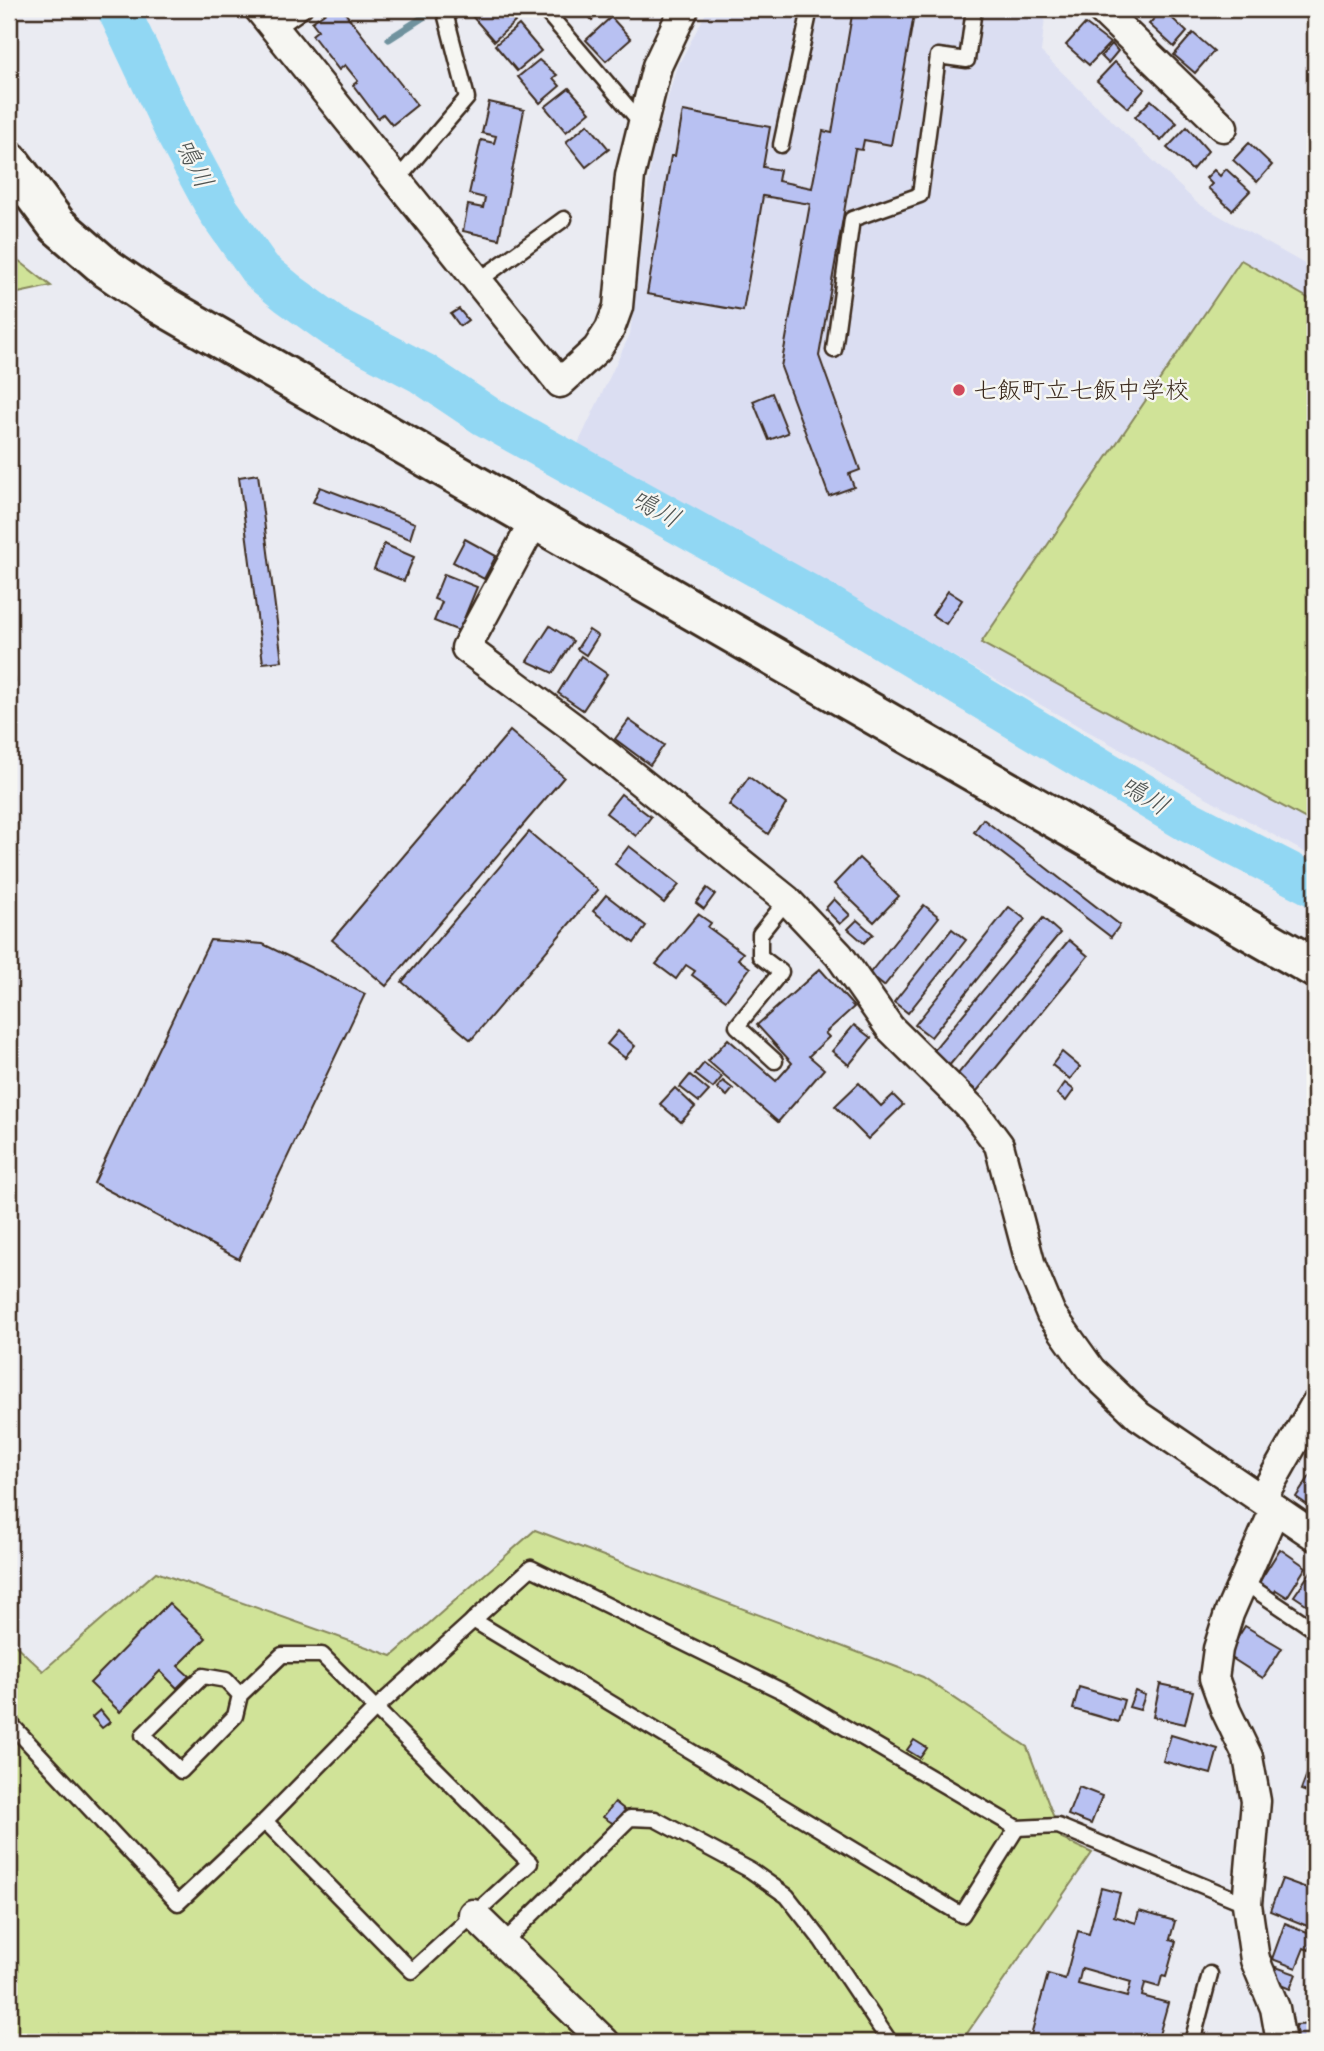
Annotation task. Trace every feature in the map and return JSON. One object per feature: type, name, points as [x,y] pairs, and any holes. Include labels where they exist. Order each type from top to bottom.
[{"type":"street","points":[[266,19],[560,383],[597,349],[610,329],[618,307],[630,176],[657,66],[684,9]]},
{"type":"street","points":[[1101,9],[1223,127]]},
{"type":"street","points":[[9,160],[57,225],[108,269],[153,300],[1315,968]]},
{"type":"street","points":[[535,520],[466,648],[575,729],[787,900],[839,955],[890,1028],[973,1110],[999,1145],[1031,1266],[1051,1314],[1091,1370],[1139,1416],[1315,1536]]},
{"type":"street","points":[[1281,2042],[1275,2008],[1255,1960],[1247,1905],[1256,1801],[1248,1757],[1214,1678],[1218,1649],[1268,1504],[1315,1405]]},
{"type":"street","points":[[473,1914],[606,2042]]},
{"type":"lane","points":[[266,19],[304,9]]},
{"type":"lane","points":[[397,180],[467,98],[443,9]]},
{"type":"lane","points":[[544,9],[642,124]]},
{"type":"lane","points":[[781,145],[810,9]]},
{"type":"lane","points":[[834,350],[852,219],[920,195],[938,56],[967,60],[974,9]]},
{"type":"lane","points":[[478,281],[565,219]]},
{"type":"lane","points":[[775,1061],[737,1026],[781,972],[760,957],[760,934],[787,900]]},
{"type":"lane","points":[[9,1723],[178,1903],[265,1821],[374,1710],[531,1568],[788,1694],[1017,1828],[1058,1826],[1247,1905]]},
{"type":"lane","points":[[1242,1581],[1315,1630]]},
{"type":"lane","points":[[473,1620],[962,1915],[1017,1828]]},
{"type":"lane","points":[[240,1695],[226,1680],[203,1676],[143,1735],[181,1771],[235,1716],[240,1695],[282,1655],[322,1655],[374,1710],[530,1863],[412,1970],[265,1821]]},
{"type":"lane","points":[[503,1943],[630,1818],[654,1819],[750,1870],[787,1896],[822,1941],[890,2042]]},
{"type":"lane","points":[[1192,2042],[1210,1973]]},
{"type":"shaded area","name":"七飯町立七飯中学校","points":[[708,9],[1046,9],[1041,52],[1197,203],[1315,270],[1315,858],[577,446],[630,334],[652,154],[676,69]]},
{"type":"green space","points":[[9,253],[51,286],[9,295]]},
{"type":"green space","points":[[1241,260],[1315,302],[1315,815],[1306,819],[981,643]]},
{"type":"green space","points":[[535,1530],[923,1677],[1027,1747],[1062,1839],[1092,1853],[961,2042],[9,2042],[9,1639],[43,1671],[156,1572],[392,1656]]},
{"type":"building","points":[[330,9],[342,9],[417,105],[392,125],[383,114],[378,118],[353,85],[358,81],[345,65],[339,70],[312,35],[318,30],[312,22]]},
{"type":"building","points":[[480,9],[503,9],[515,22],[494,41],[472,16]]},
{"type":"building","points":[[582,9],[605,9],[592,20]]},
{"type":"building","points":[[853,9],[915,9],[891,145],[864,140],[862,150],[855,149],[819,356],[860,470],[849,474],[854,487],[829,496],[781,367],[810,204],[763,196],[743,311],[647,294],[671,156],[675,156],[683,111],[770,127],[763,167],[780,170],[778,181],[812,188],[823,131],[832,133]]},
{"type":"building","points":[[1163,9],[1181,10],[1173,19],[1187,32],[1174,47],[1149,24]]},
{"type":"building","points":[[611,17],[631,39],[606,61],[586,40]]},
{"type":"building","points":[[1085,24],[1110,43],[1089,65],[1066,45]]},
{"type":"building","points":[[519,25],[541,51],[517,71],[495,45]]},
{"type":"building","points":[[1193,33],[1214,51],[1195,73],[1174,55]]},
{"type":"building","points":[[1112,44],[1118,51],[1108,63],[1101,56]]},
{"type":"building","points":[[539,60],[557,75],[553,78],[560,86],[540,103],[518,77]]},
{"type":"building","points":[[1115,62],[1145,89],[1128,108],[1097,81]]},
{"type":"building","points":[[569,88],[590,112],[566,132],[545,107]]},
{"type":"building","points":[[1151,100],[1177,123],[1161,141],[1135,117]]},
{"type":"building","points":[[489,102],[524,110],[499,239],[463,231],[468,205],[483,208],[485,198],[469,194],[481,140],[494,143],[496,136],[482,133]]},
{"type":"building","points":[[588,124],[609,149],[586,167],[566,142]]},
{"type":"building","points":[[1187,127],[1208,151],[1192,170],[1167,148]]},
{"type":"building","points":[[1249,143],[1272,165],[1257,182],[1233,160]]},
{"type":"building","points":[[1226,169],[1250,191],[1232,210],[1208,188],[1212,184],[1206,178],[1214,170],[1220,176]]},
{"type":"building","points":[[459,309],[468,320],[460,326],[451,314]]},
{"type":"building","points":[[772,393],[788,433],[769,440],[753,401]]},
{"type":"building","points":[[258,474],[282,661],[263,663],[239,477]]},
{"type":"building","points":[[320,487],[415,523],[410,539],[313,502]]},
{"type":"building","points":[[465,539],[496,556],[484,579],[453,562]]},
{"type":"building","points":[[384,544],[414,557],[404,581],[374,569]]},
{"type":"building","points":[[444,574],[477,587],[459,631],[434,621],[442,602],[434,599]]},
{"type":"building","points":[[948,591],[962,600],[946,624],[932,615]]},
{"type":"building","points":[[550,626],[573,641],[553,673],[527,661]]},
{"type":"building","points":[[589,630],[598,636],[586,655],[577,649]]},
{"type":"building","points":[[9,646],[15,681],[9,682]]},
{"type":"building","points":[[581,656],[607,674],[583,710],[558,693]]},
{"type":"building","points":[[629,720],[664,745],[650,765],[615,739]]},
{"type":"building","points":[[510,731],[564,777],[386,986],[332,940]]},
{"type":"building","points":[[749,777],[786,804],[768,834],[729,805]]},
{"type":"building","points":[[621,794],[651,817],[636,836],[606,813]]},
{"type":"building","points":[[983,819],[1120,925],[1111,937],[974,832]]},
{"type":"building","points":[[529,832],[598,890],[471,1040],[402,982]]},
{"type":"building","points":[[629,846],[679,885],[664,903],[615,864]]},
{"type":"building","points":[[859,858],[899,896],[874,922],[834,884]]},
{"type":"building","points":[[707,888],[715,894],[704,909],[696,903]]},
{"type":"building","points":[[606,895],[646,926],[634,943],[593,911]]},
{"type":"building","points":[[834,899],[850,915],[840,924],[825,909]]},
{"type":"building","points":[[924,905],[939,917],[884,986],[869,974]]},
{"type":"building","points":[[1009,907],[1025,919],[931,1037],[915,1025]]},
{"type":"building","points":[[698,914],[711,923],[708,927],[743,953],[738,959],[750,968],[726,1000],[692,975],[695,971],[686,965],[676,979],[656,964]]},
{"type":"building","points":[[1043,918],[1060,933],[948,1067],[931,1053]]},
{"type":"building","points":[[857,920],[873,934],[864,943],[848,929]]},
{"type":"building","points":[[952,929],[966,940],[908,1013],[894,1002]]},
{"type":"building","points":[[210,940],[263,944],[365,994],[239,1259],[94,1183]]},
{"type":"building","points":[[1069,940],[1088,956],[977,1091],[957,1075]]},
{"type":"building","points":[[820,969],[854,1007],[825,1033],[829,1037],[809,1056],[824,1069],[778,1122],[708,1061],[728,1039],[776,1081],[792,1063],[757,1025]]},
{"type":"building","points":[[854,1025],[871,1038],[849,1065],[832,1051]]},
{"type":"building","points":[[618,1031],[635,1046],[625,1058],[607,1044]]},
{"type":"building","points":[[1062,1052],[1080,1067],[1070,1079],[1052,1065]]},
{"type":"building","points":[[704,1063],[722,1077],[713,1088],[695,1074]]},
{"type":"building","points":[[690,1075],[709,1091],[699,1102],[680,1087]]},
{"type":"building","points":[[723,1081],[733,1089],[727,1096],[717,1088]]},
{"type":"building","points":[[859,1083],[881,1106],[893,1095],[903,1105],[868,1139],[835,1106]]},
{"type":"building","points":[[1065,1083],[1074,1090],[1066,1101],[1057,1094]]},
{"type":"building","points":[[675,1088],[695,1107],[681,1122],[660,1104]]},
{"type":"building","points":[[1310,1476],[1315,1480],[1315,1510],[1296,1497]]},
{"type":"building","points":[[1280,1549],[1306,1567],[1287,1597],[1276,1590],[1273,1594],[1258,1584]]},
{"type":"building","points":[[1312,1570],[1315,1572],[1315,1610],[1294,1596]]},
{"type":"building","points":[[169,1603],[206,1638],[178,1666],[189,1676],[177,1688],[160,1671],[120,1712],[90,1683]]},
{"type":"building","points":[[1245,1626],[1282,1648],[1263,1678],[1227,1655]]},
{"type":"building","points":[[1160,1684],[1193,1691],[1185,1724],[1153,1717]]},
{"type":"building","points":[[1079,1687],[1124,1700],[1118,1722],[1073,1709]]},
{"type":"building","points":[[1135,1691],[1145,1695],[1140,1710],[1129,1707]]},
{"type":"building","points":[[100,1710],[110,1722],[102,1728],[92,1717]]},
{"type":"building","points":[[1171,1735],[1218,1749],[1211,1774],[1163,1761]]},
{"type":"building","points":[[914,1740],[927,1748],[920,1758],[907,1750]]},
{"type":"building","points":[[1310,1766],[1315,1768],[1315,1795],[1301,1790]]},
{"type":"building","points":[[1079,1787],[1102,1796],[1091,1824],[1068,1815]]},
{"type":"building","points":[[615,1802],[625,1810],[614,1824],[603,1817]]},
{"type":"building","points":[[1282,1879],[1315,1891],[1315,1929],[1270,1911]]},
{"type":"building","points":[[1101,1888],[1120,1893],[1114,1916],[1136,1923],[1139,1911],[1175,1921],[1170,1939],[1176,1941],[1166,1977],[1162,1976],[1159,1987],[1145,1983],[1142,1996],[1168,2003],[1157,2042],[1029,2042],[1048,1974],[1065,1979],[1078,1931],[1089,1934]],"holes":[[[1082,1968],[1131,1982],[1127,1997],[1078,1984]]]},
{"type":"building","points":[[1285,1923],[1315,1935],[1309,1950],[1304,1948],[1296,1968],[1272,1959]]},
{"type":"building","points":[[1270,1965],[1296,1974],[1290,1989],[1273,1982]]},
{"type":"building","points":[[1315,2024],[1315,2042],[1297,2042],[1296,2025]]},
{"type":"waterway","name":"鳴川","points":[[118,9],[177,134],[218,210],[261,271],[289,294],[336,328],[422,373],[486,416],[823,603],[1186,820],[1315,886]]},
{"type":"waterway","points":[[389,39],[436,9]]},
{"type":"place","name":"七飯町立七飯中学校","points":[[959,390]]}]
